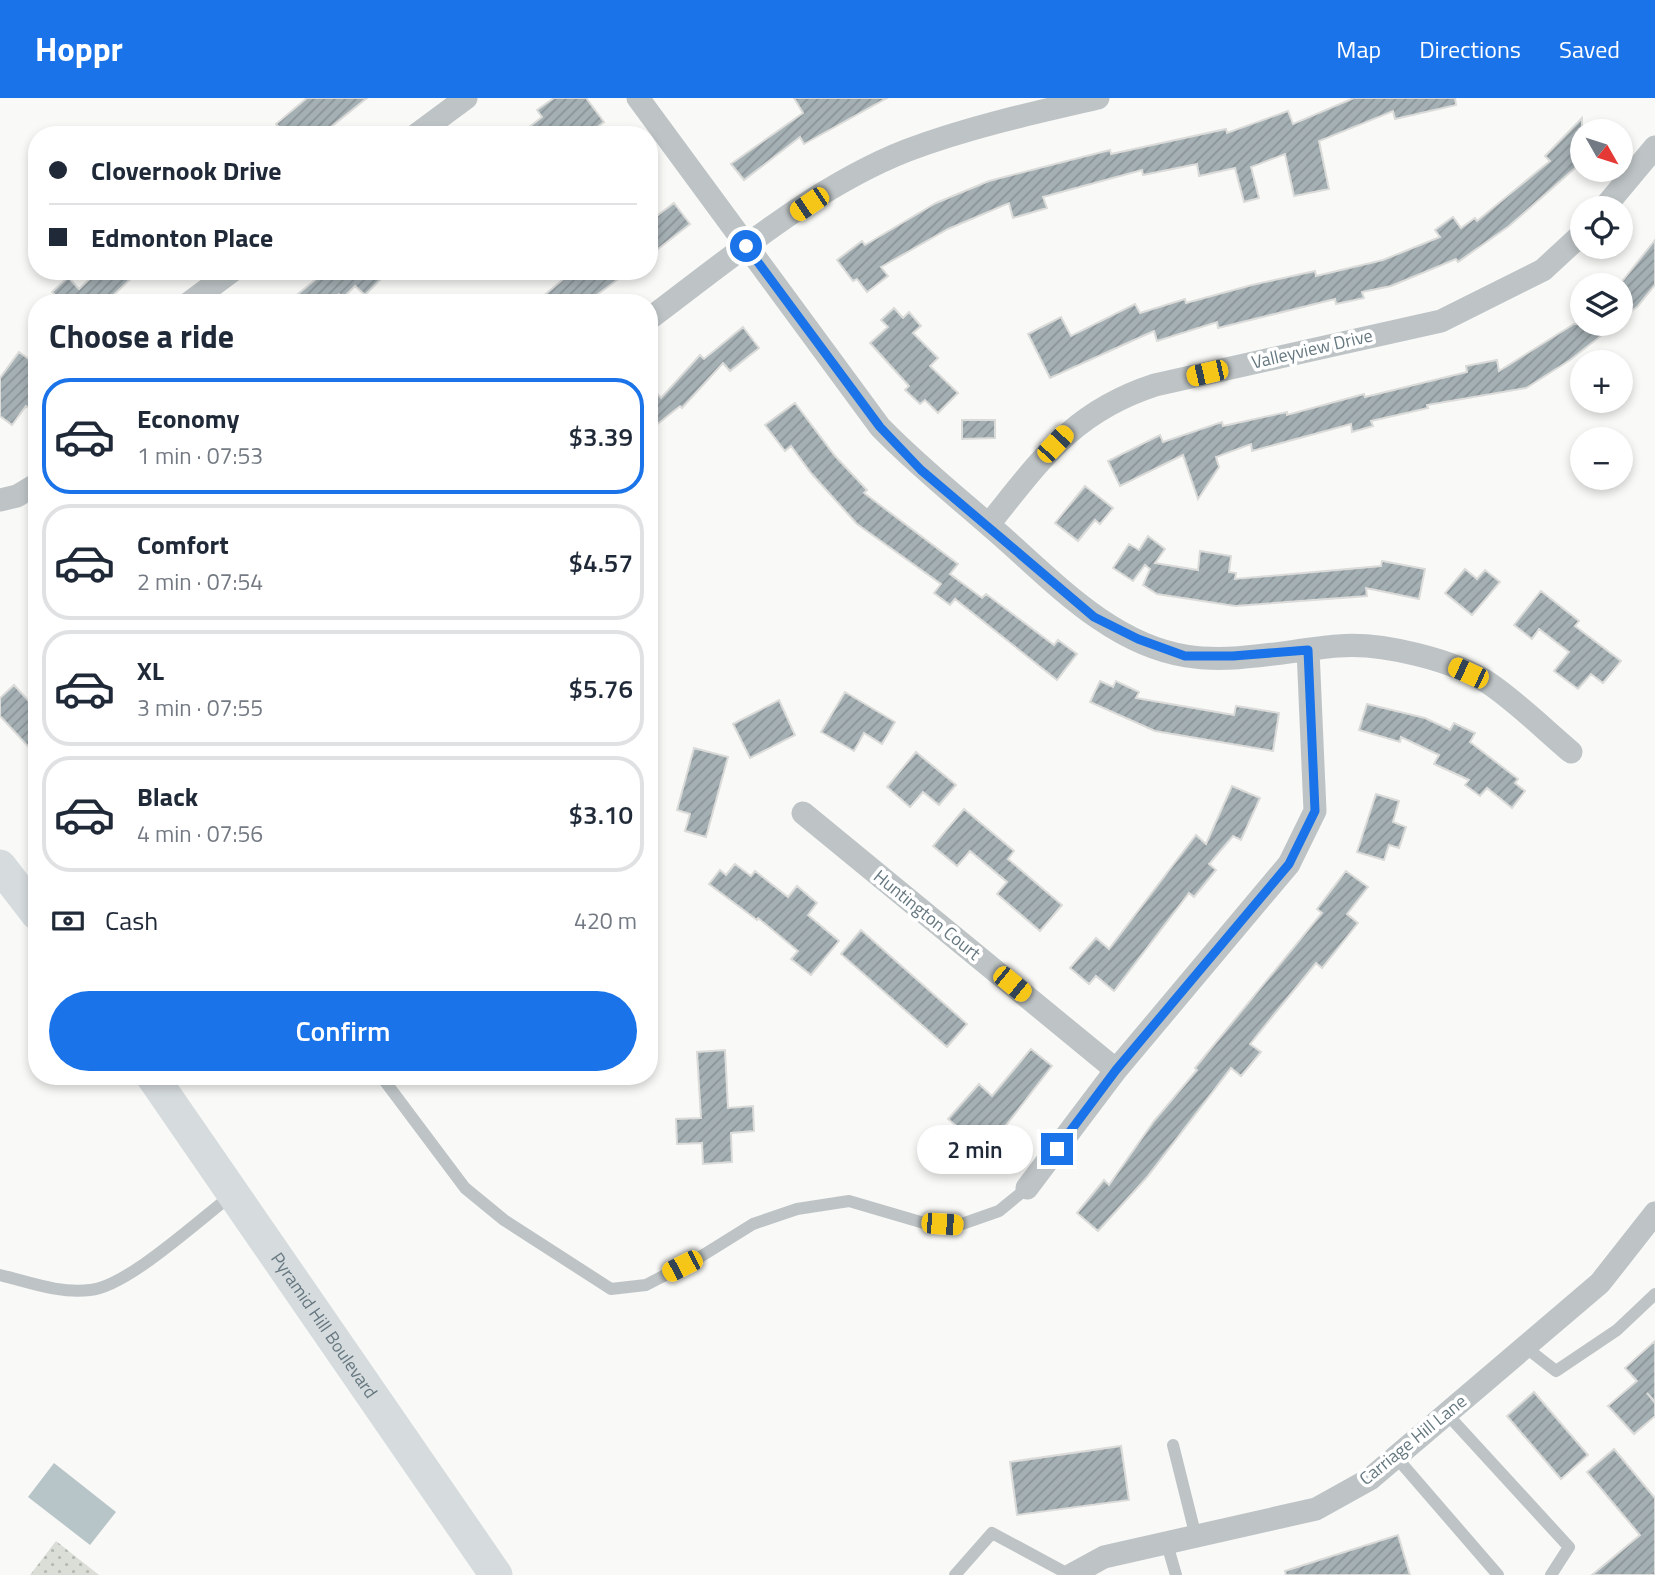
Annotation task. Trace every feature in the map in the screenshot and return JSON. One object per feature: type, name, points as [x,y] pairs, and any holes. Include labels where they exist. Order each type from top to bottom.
[{"type":"main road","points":[[0,866],[28,902]]},
{"type":"main road","name":"Pyramid Hill Boulevard","points":[[158,1085],[496,1575]]},
{"type":"street","points":[[428,126],[466,98]]},
{"type":"street","points":[[638,98],[880,427],[921,470],[989,524],[1094,617],[1138,639],[1185,656],[1233,656],[1353,646],[1398,651],[1446,663],[1489,683],[1572,752]]},
{"type":"street","points":[[658,312],[746,246],[830,190],[905,151],[999,120],[1098,98]]},
{"type":"street","points":[[1614,196],[1655,147]]},
{"type":"street","name":"Valleyview Drive","points":[[989,524],[1067,432],[1128,394],[1155,385],[1441,321],[1544,270],[1570,245]]},
{"type":"street","points":[[201,294],[220,280]]},
{"type":"street","points":[[0,500],[17,496],[28,489]]},
{"type":"street","points":[[1027,1188],[1116,1070],[1289,864],[1315,811],[1308,650]]},
{"type":"street","name":"Huntington Court","points":[[803,813],[1116,1070]]},
{"type":"street","name":"Carriage Hill Lane","points":[[1070,1575],[1104,1558],[1316,1508],[1370,1479],[1600,1283],[1653,1219]]},
{"type":"lane","points":[[388,1085],[465,1188],[504,1220],[611,1289],[646,1284],[700,1257],[753,1224],[797,1209],[849,1201],[924,1223],[959,1225],[999,1211],[1027,1188]]},
{"type":"lane","points":[[0,1275],[56,1289],[92,1290],[127,1276],[235,1193]]},
{"type":"lane","points":[[1525,1347],[1556,1371],[1617,1330],[1655,1294]]},
{"type":"lane","points":[[1447,1414],[1569,1547],[1551,1575]]},
{"type":"lane","points":[[1173,1445],[1196,1537]]},
{"type":"lane","points":[[1396,1457],[1498,1575]]},
{"type":"lane","points":[[955,1575],[992,1532],[1070,1575]]},
{"type":"lane","points":[[1167,1544],[1176,1575]]},
{"type":"shaded area","points":[[54,1463],[116,1512],[90,1545],[28,1497]]},
{"type":"shaded area","points":[[56,1541],[99,1575],[30,1575]]},
{"type":"building","points":[[307,98],[367,98],[332,126],[276,124]]},
{"type":"building","points":[[554,98],[586,98],[604,122],[599,126],[530,126],[542,117],[537,110]]},
{"type":"building","points":[[794,98],[887,98],[804,144],[800,137],[744,180],[731,164],[803,113]]},
{"type":"building","points":[[1354,98],[1455,98],[1456,105],[1395,119],[1393,111],[1319,141],[1329,189],[1294,196],[1285,154],[1251,167],[1259,198],[1244,202],[1235,168],[1199,176],[1197,164],[1143,175],[1142,170],[1043,197],[1047,208],[1013,218],[1009,203],[948,229],[881,267],[888,276],[867,292],[857,279],[853,281],[837,260],[862,241],[865,245],[936,203],[989,181],[1110,150],[1111,154],[1226,129],[1227,133],[1288,111],[1293,124]]},
{"type":"building","points":[[1570,130],[1570,173],[1509,226],[1458,262],[1456,259],[1391,286],[1362,292],[1364,298],[1336,304],[1335,299],[1218,328],[1217,322],[1157,341],[1154,331],[1050,378],[1028,334],[1061,317],[1071,336],[1135,304],[1140,313],[1185,299],[1186,303],[1315,271],[1316,276],[1383,260],[1440,237],[1435,230],[1453,217],[1461,228],[1475,218],[1477,221],[1550,161],[1545,156]]},
{"type":"building","points":[[674,203],[690,224],[658,249],[658,215]]},
{"type":"building","points":[[1655,240],[1655,285],[1633,310],[1633,273],[1629,273]]},
{"type":"building","points":[[65,280],[71,280],[79,289],[88,280],[129,280],[115,294],[52,292]]},
{"type":"building","points":[[315,280],[380,280],[366,294],[355,286],[347,294],[298,294]]},
{"type":"building","points":[[562,280],[617,280],[598,294],[546,294]]},
{"type":"building","points":[[894,308],[903,318],[909,312],[921,326],[913,333],[938,358],[930,366],[958,393],[938,413],[925,400],[920,404],[905,390],[909,386],[870,343],[888,327],[881,320]]},
{"type":"building","points":[[743,327],[759,348],[730,371],[723,363],[682,408],[680,406],[658,424],[658,394],[661,398],[700,355],[704,359]]},
{"type":"building","points":[[1570,327],[1570,336],[1601,336],[1583,350],[1570,350],[1570,360],[1526,388],[1427,405],[1428,408],[1371,421],[1373,426],[1352,432],[1351,424],[1252,451],[1251,444],[1216,457],[1219,467],[1198,499],[1183,455],[1120,486],[1108,461],[1160,435],[1163,442],[1222,422],[1223,426],[1287,412],[1287,415],[1364,394],[1365,397],[1467,372],[1466,366],[1497,360],[1499,371]]},
{"type":"building","points":[[19,352],[28,358],[28,407],[26,406],[12,425],[0,416],[0,378]]},
{"type":"building","points":[[795,403],[835,456],[867,490],[864,493],[958,564],[950,574],[982,598],[986,594],[1054,645],[1058,640],[1077,654],[1057,680],[955,599],[950,605],[934,593],[941,584],[857,524],[811,473],[791,446],[785,451],[765,425]]},
{"type":"building","points":[[962,420],[995,420],[995,438],[962,439]]},
{"type":"building","points":[[1085,486],[1113,508],[1100,524],[1095,520],[1078,541],[1055,523]]},
{"type":"building","points":[[1148,536],[1165,549],[1155,563],[1198,570],[1200,551],[1231,556],[1229,572],[1236,573],[1235,579],[1381,566],[1382,561],[1425,569],[1419,599],[1366,588],[1367,596],[1235,606],[1157,594],[1143,585],[1150,569],[1145,565],[1133,581],[1113,568],[1129,544],[1139,550]]},
{"type":"building","points":[[1465,569],[1477,579],[1485,570],[1500,582],[1472,615],[1445,593]]},
{"type":"building","points":[[1541,591],[1579,621],[1575,626],[1621,661],[1603,683],[1591,674],[1578,689],[1554,671],[1569,652],[1539,629],[1532,639],[1514,625]]},
{"type":"building","points":[[1100,681],[1113,687],[1116,681],[1139,692],[1136,698],[1234,715],[1236,706],[1279,713],[1273,751],[1155,731],[1090,702]]},
{"type":"building","points":[[14,685],[28,700],[28,746],[0,716],[0,698]]},
{"type":"building","points":[[845,692],[895,722],[882,744],[864,733],[854,751],[821,732]]},
{"type":"building","points":[[779,700],[795,735],[750,758],[733,724]]},
{"type":"building","points":[[1367,704],[1425,718],[1450,730],[1454,723],[1475,733],[1470,742],[1518,779],[1515,783],[1525,791],[1512,808],[1487,788],[1480,796],[1465,785],[1469,780],[1434,764],[1439,755],[1401,737],[1400,742],[1359,730]]},
{"type":"building","points":[[694,748],[728,757],[706,837],[685,831],[690,814],[677,810]]},
{"type":"building","points":[[916,752],[956,785],[939,805],[923,792],[910,807],[887,787]]},
{"type":"building","points":[[1232,786],[1260,798],[1241,840],[1233,836],[1209,864],[1216,870],[1194,897],[1189,893],[1114,991],[1096,976],[1089,984],[1070,968],[1096,938],[1109,949],[1196,835],[1206,844]]},
{"type":"building","points":[[1376,794],[1399,801],[1393,822],[1406,827],[1399,848],[1389,845],[1384,860],[1357,852]]},
{"type":"building","points":[[964,809],[1014,851],[1008,859],[1062,905],[1040,931],[997,894],[1007,882],[970,851],[957,866],[933,846]]},
{"type":"building","points":[[735,864],[751,876],[755,871],[788,897],[797,886],[817,903],[808,915],[839,941],[811,975],[791,959],[798,951],[758,918],[757,920],[709,884],[720,870],[726,875]]},
{"type":"building","points":[[1346,871],[1368,887],[1347,914],[1358,923],[1322,968],[1316,963],[1250,1044],[1261,1052],[1241,1076],[1231,1068],[1147,1177],[1098,1231],[1077,1213],[1104,1180],[1109,1185],[1154,1121],[1197,1070],[1195,1068],[1322,913],[1317,909]]},
{"type":"building","points":[[861,930],[967,1024],[947,1047],[841,954]]},
{"type":"building","points":[[1031,1049],[1052,1066],[986,1151],[948,1119],[979,1084],[992,1096]]},
{"type":"building","points":[[725,1050],[728,1108],[753,1106],[754,1131],[731,1133],[732,1162],[703,1164],[702,1143],[677,1144],[676,1119],[701,1118],[697,1052]]},
{"type":"building","points":[[1655,1341],[1655,1402],[1647,1393],[1655,1403],[1655,1416],[1634,1434],[1608,1406],[1637,1381],[1625,1368]]},
{"type":"building","points":[[1534,1392],[1588,1455],[1561,1479],[1507,1416]]},
{"type":"building","points":[[1121,1446],[1129,1500],[1017,1515],[1010,1462]]},
{"type":"building","points":[[1614,1449],[1655,1498],[1655,1575],[1592,1575],[1640,1535],[1587,1472]]},
{"type":"building","points":[[1398,1535],[1410,1575],[1286,1575],[1285,1571]]},
{"type":"route","points":[[746,246],[880,427],[921,470],[989,524],[1094,617],[1138,639],[1185,656],[1233,656],[1308,650],[1315,811],[1289,864],[1116,1070],[1057,1149]]}]
